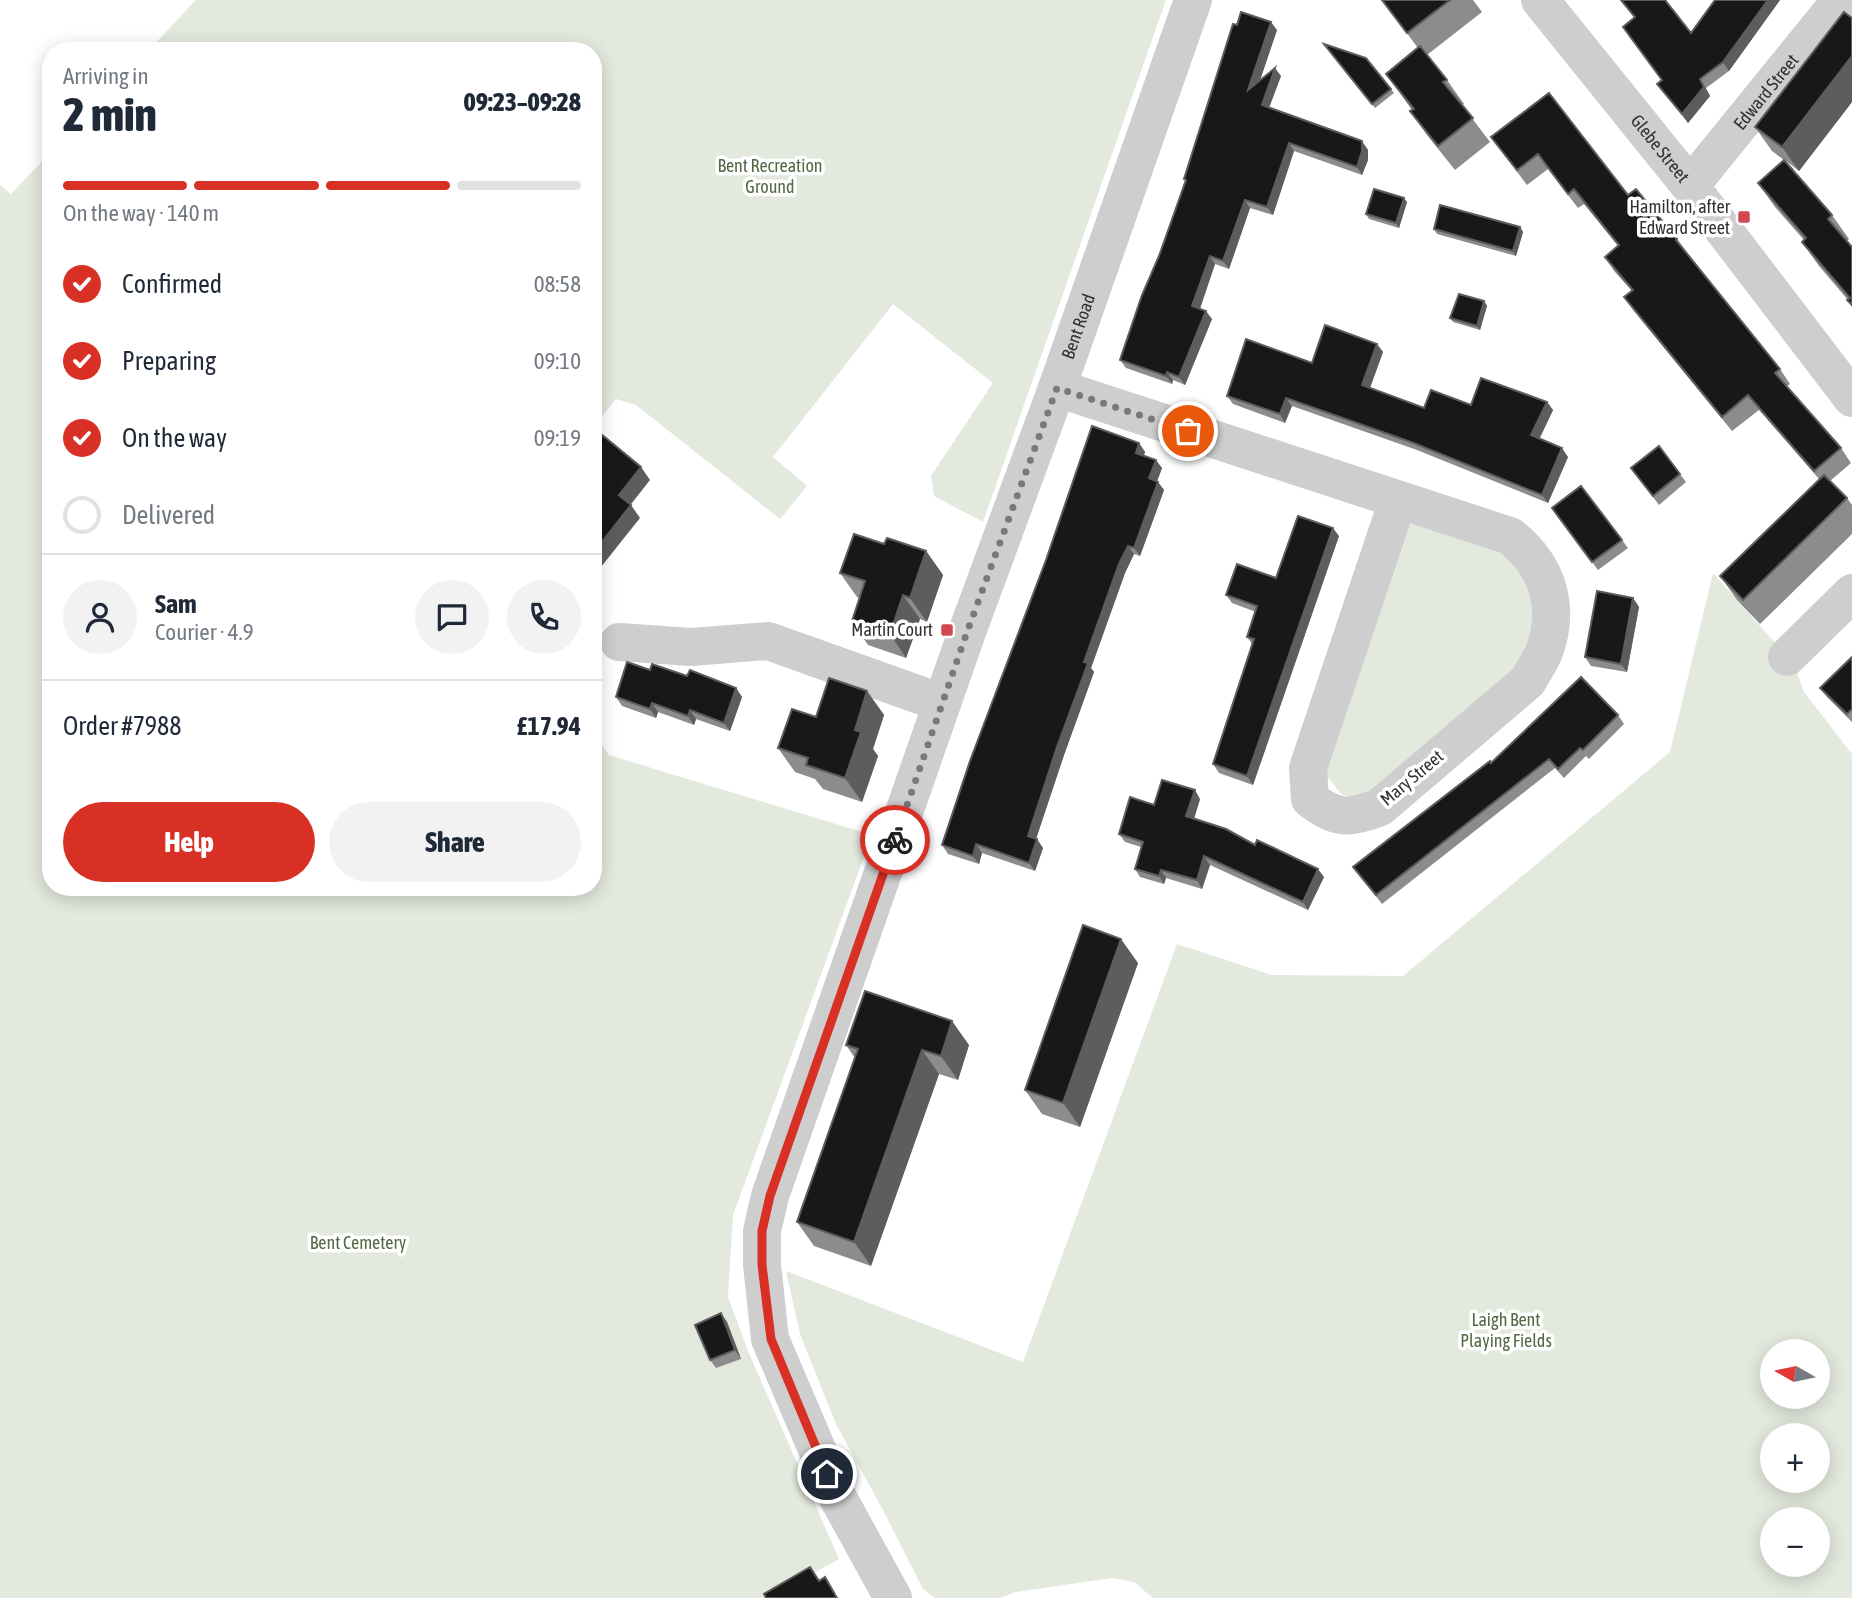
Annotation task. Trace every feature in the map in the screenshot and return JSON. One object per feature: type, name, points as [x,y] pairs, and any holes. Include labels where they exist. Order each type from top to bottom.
[{"type":"street","name":"Bent Road","points":[[893,1598],[837,1496],[771,1339],[762,1265],[762,1231],[770,1196],[942,702],[1057,388],[1193,0]]},
{"type":"street","name":"Glebe Street","points":[[1540,0],[1690,186],[1852,398]]},
{"type":"street","name":"Edward Street","points":[[1690,186],[1841,0]]},
{"type":"street","name":"Mary Street","points":[[1057,388],[1510,536],[1529,551],[1541,571],[1551,601],[1550,627],[1544,652],[1528,681],[1380,807],[1355,817],[1328,813],[1310,799],[1308,768],[1398,500]]},
{"type":"street","points":[[1787,657],[1852,593]]},
{"type":"street","points":[[619,642],[691,648],[768,641],[942,702]]},
{"type":"green space","name":"Bent Recreation Ground","points":[[196,0],[1166,0],[983,522],[934,496],[931,476],[993,383],[893,304],[773,457],[807,486],[780,519],[636,405],[616,399],[602,417],[602,42],[156,42]]},
{"type":"green space","name":"Bent Cemetery","points":[[42,161],[42,896],[602,896],[602,744],[609,755],[872,835],[733,1215],[728,1297],[748,1351],[839,1559],[770,1598],[0,1598],[0,185],[11,194]]},
{"type":"green space","points":[[1416,522],[1514,557],[1538,613],[1521,667],[1385,790],[1350,797],[1341,794],[1325,774],[1406,527]]},
{"type":"green space","name":"Laigh Bent Playing Fields","points":[[1713,573],[1794,664],[1804,692],[1852,754],[1852,1598],[1153,1598],[1134,1582],[1112,1578],[1016,1592],[1000,1598],[935,1598],[923,1589],[836,1424],[800,1334],[786,1271],[1023,1362],[1177,944],[1272,975],[1403,976],[1670,752]]},
{"type":"building","points":[[1382,0],[1450,0],[1407,33]]},
{"type":"building","points":[[1621,0],[1665,0],[1691,33],[1715,0],[1768,0],[1723,62],[1700,79],[1704,87],[1682,114],[1657,84],[1662,80],[1623,27],[1635,17]]},
{"type":"building","points":[[1241,12],[1271,22],[1248,90],[1275,68],[1262,105],[1362,141],[1362,151],[1357,167],[1289,143],[1267,207],[1245,200],[1223,261],[1210,256],[1192,306],[1206,311],[1179,377],[1167,372],[1166,376],[1120,360],[1186,180],[1184,179],[1233,24],[1237,25]]},
{"type":"building","points":[[1844,12],[1852,18],[1852,56],[1782,147],[1755,127]]},
{"type":"building","points":[[1324,44],[1366,58],[1391,89],[1372,104]]},
{"type":"building","points":[[1420,46],[1447,80],[1443,82],[1473,118],[1438,146],[1410,111],[1414,109],[1386,74]]},
{"type":"building","points":[[1549,93],[1628,195],[1636,189],[1780,369],[1775,373],[1841,448],[1814,471],[1748,395],[1722,417],[1624,297],[1633,290],[1605,257],[1619,245],[1574,189],[1568,194],[1538,154],[1517,170],[1491,137]]},
{"type":"building","points":[[1784,160],[1832,215],[1828,219],[1852,247],[1852,305],[1847,300],[1850,298],[1802,242],[1806,238],[1758,183]]},
{"type":"building","points":[[1374,189],[1404,198],[1396,223],[1366,214]]},
{"type":"building","points":[[1440,205],[1520,227],[1513,251],[1434,229]]},
{"type":"building","points":[[1459,294],[1484,301],[1477,326],[1450,318]]},
{"type":"building","points":[[1325,325],[1377,344],[1362,385],[1424,408],[1431,390],[1471,405],[1481,378],[1547,402],[1531,435],[1562,448],[1542,495],[1411,442],[1286,398],[1280,414],[1227,396],[1246,339],[1312,363]]},
{"type":"building","points":[[1092,426],[1139,443],[1136,453],[1156,460],[1149,478],[1158,482],[1134,548],[1128,546],[1119,564],[1084,662],[1088,663],[1028,836],[1037,839],[1029,863],[976,844],[973,856],[942,845]]},
{"type":"building","points":[[602,435],[641,467],[619,495],[631,505],[602,542]]},
{"type":"building","points":[[1659,446],[1680,474],[1653,496],[1631,468]]},
{"type":"building","points":[[1824,475],[1847,498],[1743,600],[1720,576]]},
{"type":"building","points":[[1581,486],[1622,540],[1592,562],[1552,508]]},
{"type":"building","points":[[1298,516],[1333,528],[1247,776],[1213,764],[1254,639],[1247,637],[1257,606],[1226,595],[1237,564],[1276,578]]},
{"type":"building","points":[[854,534],[884,544],[887,538],[926,551],[910,598],[903,595],[890,634],[852,621],[865,581],[840,573]]},
{"type":"building","points":[[1597,591],[1633,598],[1621,664],[1585,657]]},
{"type":"building","points":[[1852,657],[1852,709],[1847,714],[1820,688]]},
{"type":"building","points":[[627,662],[650,670],[652,664],[687,676],[690,670],[736,688],[724,723],[690,710],[688,716],[652,703],[650,709],[616,697]]},
{"type":"building","points":[[1581,677],[1618,715],[1583,750],[1580,748],[1558,769],[1549,759],[1376,895],[1353,867],[1490,761],[1491,763]]},
{"type":"building","points":[[829,678],[867,691],[855,730],[861,732],[845,778],[806,765],[808,758],[778,748],[792,709],[816,717]]},
{"type":"building","points":[[1162,780],[1195,790],[1186,816],[1226,829],[1255,845],[1257,840],[1318,869],[1303,902],[1204,856],[1197,880],[1161,870],[1159,876],[1135,869],[1143,842],[1119,834],[1130,797],[1154,805]]},
{"type":"building","points":[[1083,925],[1121,939],[1063,1103],[1025,1090]]},
{"type":"building","points":[[865,991],[952,1021],[941,1056],[922,1050],[854,1242],[797,1222],[858,1049],[846,1045]]},
{"type":"building","points":[[721,1313],[735,1350],[710,1360],[695,1325]]},
{"type":"building","points":[[810,1567],[819,1581],[825,1577],[837,1598],[766,1598],[764,1594]]},
{"type":"way so far","points":[[895,840],[967,632],[1057,388],[1188,431]]},
{"type":"place","name":"Hamilton, after Edward Street","points":[[1744,217]]},
{"type":"place","name":"Martin Court","points":[[947,630]]},
{"type":"route","points":[[827,1474],[771,1339],[762,1265],[762,1231],[770,1196],[895,840]]}]
